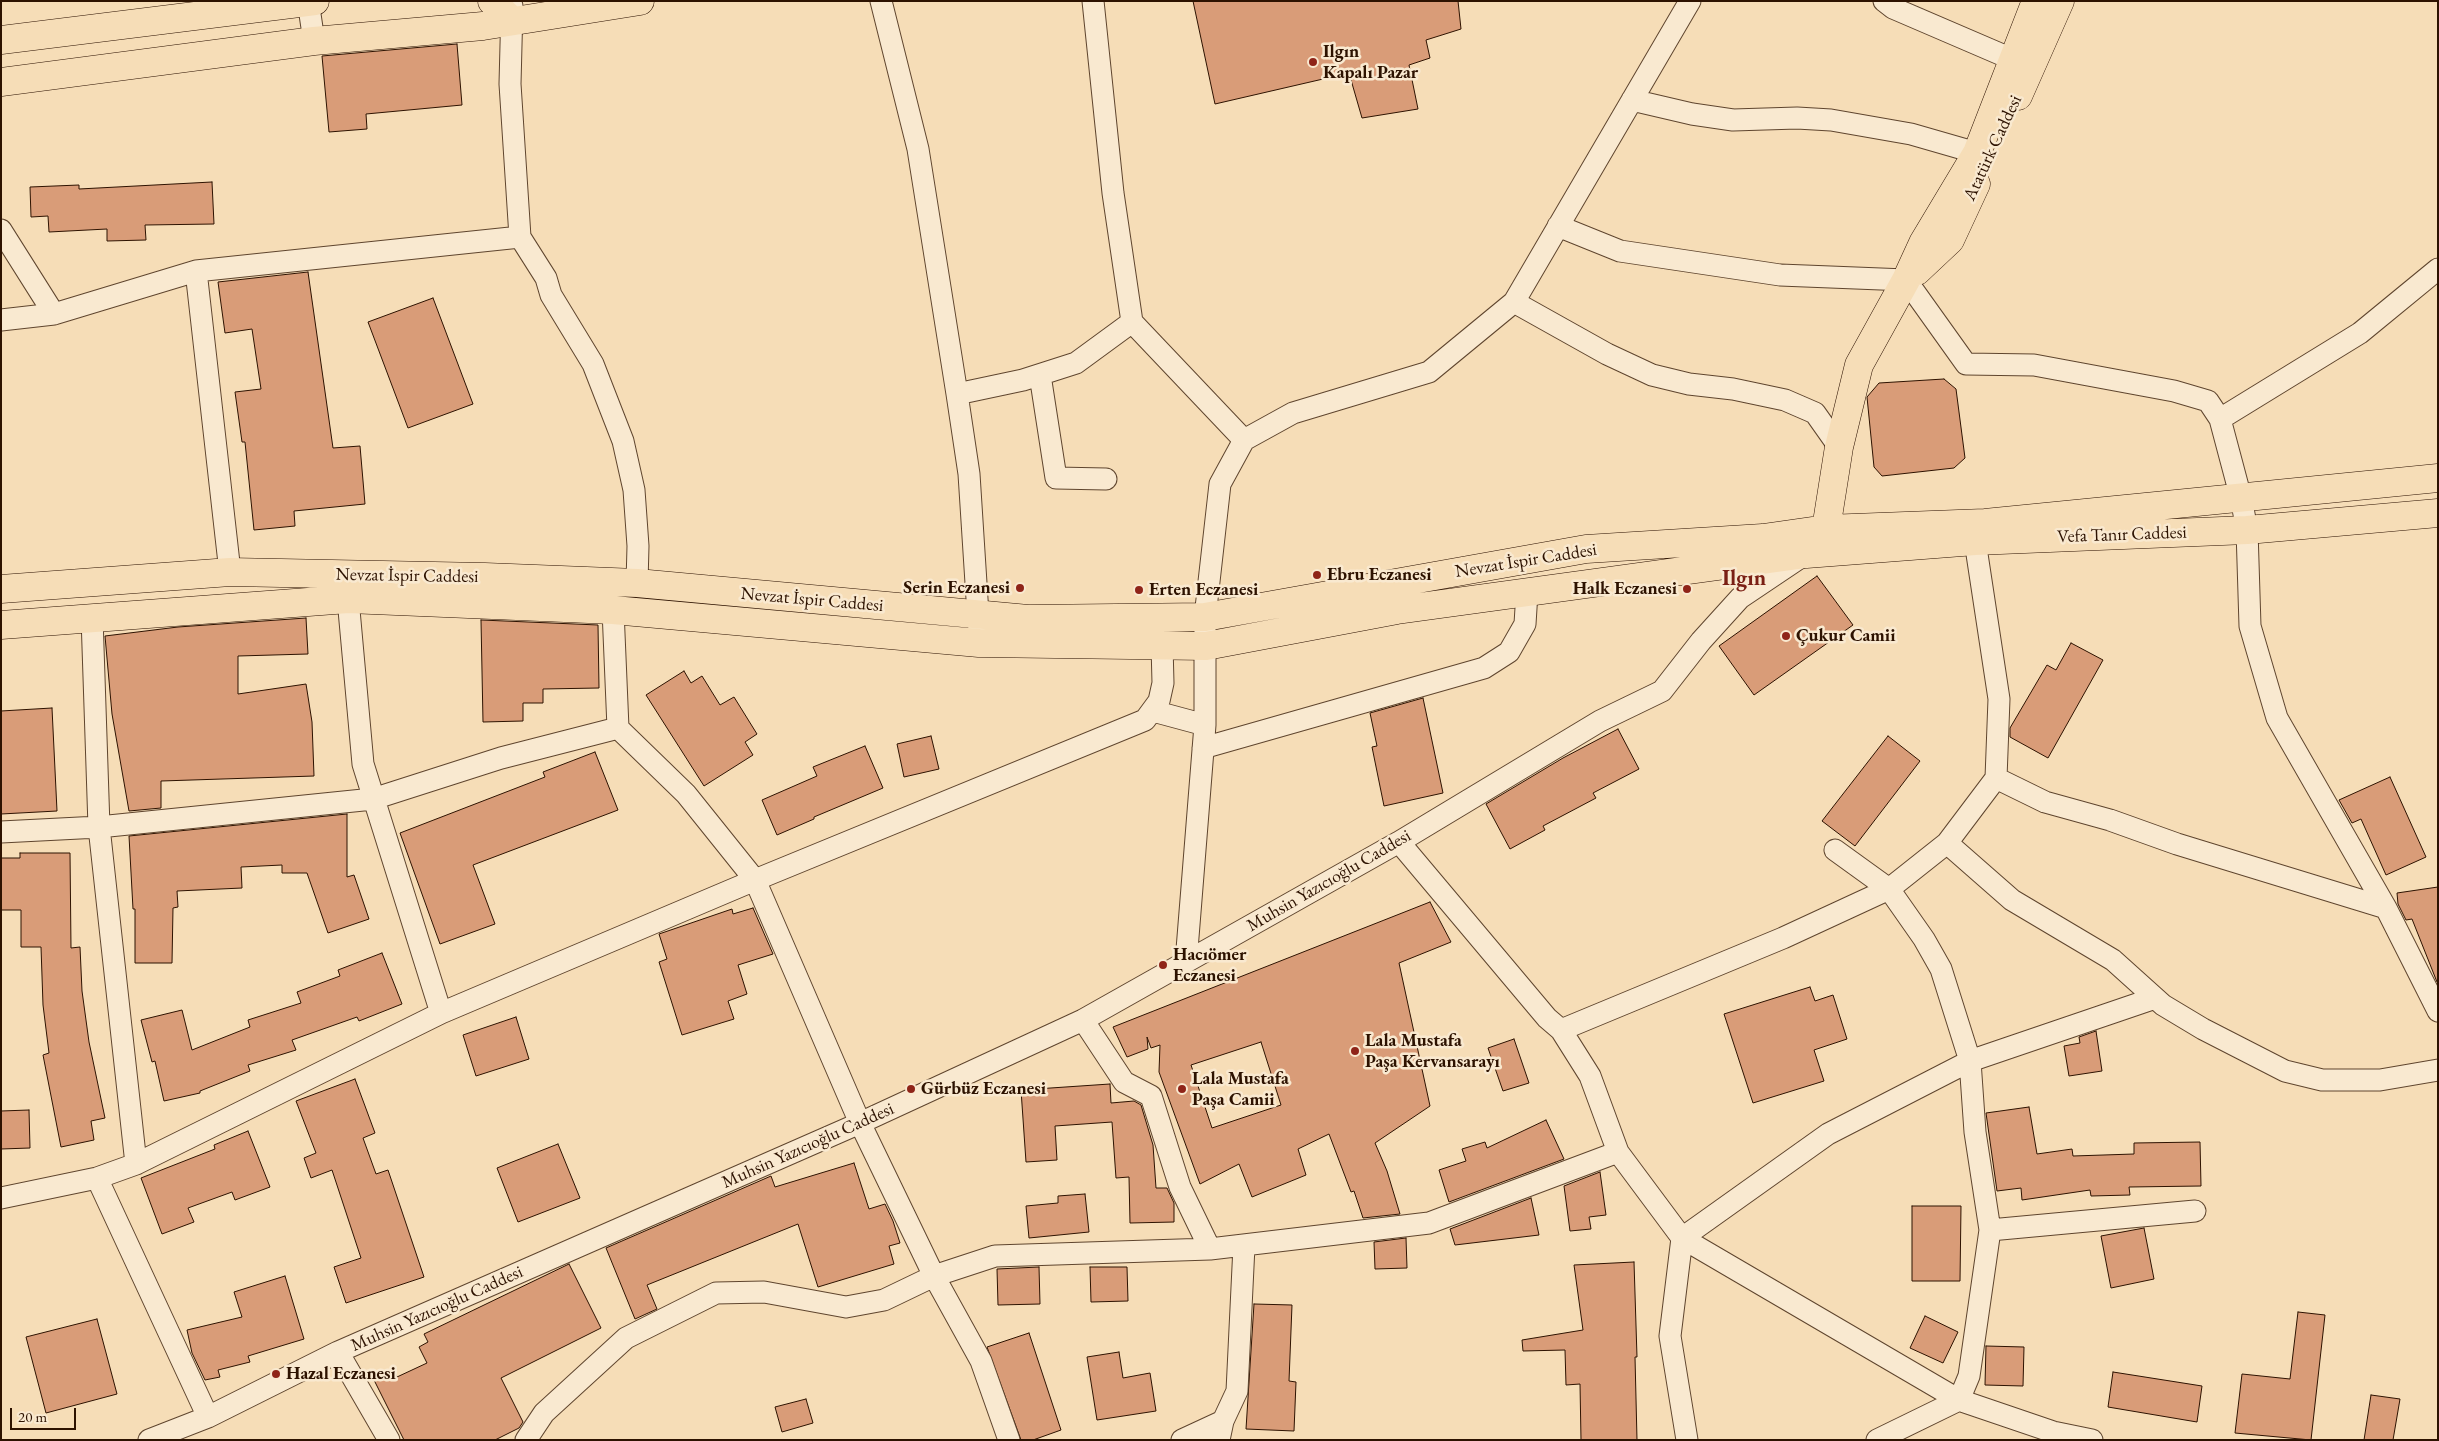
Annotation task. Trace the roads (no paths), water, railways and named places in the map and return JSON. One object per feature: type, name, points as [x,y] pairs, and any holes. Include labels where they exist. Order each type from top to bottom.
[{"type":"main road","points":[[1,40],[315,1]]},
{"type":"main road","points":[[492,1],[512,11]]},
{"type":"main road","points":[[1,82],[314,41],[483,26],[512,11],[640,1]]},
{"type":"main road","name":"Atatürk Caddesi","points":[[1826,529],[1839,447],[1859,365],[1906,280],[1923,243],[1977,153],[2036,1]]},
{"type":"main road","name":"Atatürk Caddesi","points":[[1906,280],[1950,240],[2047,34],[2060,1]]},
{"type":"main road","name":"Vefa Tanır Caddesi","points":[[1826,529],[1985,523],[2438,478]]},
{"type":"main road","name":"Vefa Tanır Caddesi","points":[[1806,554],[1975,541],[2247,530],[2438,513]]},
{"type":"main road","name":"Nevzat İspir Caddesi","points":[[1,589],[230,572],[485,577],[637,583],[1028,619],[1205,617],[1586,549],[1763,538],[1826,529]]},
{"type":"main road","name":"Nevzat İspir Caddesi","points":[[1,625],[348,599],[613,610],[979,642],[1206,646],[1397,610],[1806,554]]},
{"type":"street","points":[[308,1],[314,41]]},
{"type":"street","points":[[881,1],[918,149],[957,394],[969,474],[979,642]]},
{"type":"street","points":[[1093,1],[1113,193],[1132,322],[1244,440]]},
{"type":"street","points":[[1186,962],[1205,725],[1205,617],[1220,484],[1244,440],[1293,413],[1429,372],[1514,302],[1690,1]]},
{"type":"street","points":[[1884,1],[1894,8],[2014,60]]},
{"type":"street","points":[[512,11],[510,84],[520,237],[546,278],[550,295],[593,364],[623,440],[634,490],[638,546],[637,583]]},
{"type":"street","points":[[1632,100],[1692,114],[1732,120],[1797,118],[1831,120],[1911,134],[1977,153]]},
{"type":"street","points":[[1558,226],[1620,250],[1723,267],[1780,275],[1906,280],[1966,364],[2034,365],[2174,391],[2208,401],[2220,419],[2241,498],[2247,530],[2250,626],[2277,718],[2386,908],[2435,1002]]},
{"type":"street","points":[[1,230],[54,314]]},
{"type":"street","points":[[1,320],[54,314],[196,271],[520,237]]},
{"type":"street","points":[[2220,419],[2360,333],[2438,269]]},
{"type":"street","points":[[196,271],[230,572]]},
{"type":"street","points":[[1514,302],[1607,354],[1652,375],[1688,384],[1733,389],[1785,400],[1815,413],[1839,447]]},
{"type":"street","points":[[957,394],[1040,374],[1076,363],[1132,322]]},
{"type":"street","points":[[1040,374],[1056,478],[1106,479]]},
{"type":"street","name":"Muhsin Yazıcıoğlu Caddesi","points":[[149,1440],[208,1418],[338,1352],[860,1123],[1083,1020],[1399,842],[1600,721],[1662,691],[1740,598],[1806,554],[1826,529]]},
{"type":"street","points":[[1561,1030],[1783,938],[1889,889],[1947,843],[1996,778],[1999,700],[1975,541]]},
{"type":"street","points":[[1203,748],[1484,668],[1509,652],[1525,624],[1527,592]]},
{"type":"street","points":[[348,599],[363,764],[441,1013]]},
{"type":"street","points":[[613,610],[618,728],[686,794],[756,880],[860,1123],[934,1276],[981,1361],[1009,1440]]},
{"type":"street","points":[[92,617],[99,827],[136,1164]]},
{"type":"street","points":[[1,1198],[97,1178],[136,1164],[441,1013],[756,880],[1145,720],[1159,700],[1163,683],[1162,646]]},
{"type":"street","points":[[1153,711],[1205,725]]},
{"type":"street","points":[[1,832],[99,827],[374,799],[501,758],[618,728]]},
{"type":"street","points":[[1996,778],[2045,802],[2110,820],[2177,844],[2386,908]]},
{"type":"street","points":[[1399,842],[1546,1018],[1561,1030],[1590,1076],[1618,1152],[1682,1238],[1959,1400],[2053,1432],[2092,1440]]},
{"type":"street","points":[[1947,843],[2012,900],[2112,960],[2155,998],[2203,1030],[2285,1071],[2322,1080],[2380,1080],[2438,1070]]},
{"type":"street","points":[[1835,850],[1889,889],[1924,939],[1941,969],[1970,1061],[1975,1132],[1990,1230],[1968,1376],[1959,1400],[1877,1440]]},
{"type":"street","points":[[1687,1440],[1670,1336],[1682,1238],[1828,1134],[1970,1061],[2155,998]]},
{"type":"street","points":[[1083,1020],[1124,1082],[1151,1096],[1180,1187],[1210,1249]]},
{"type":"street","points":[[526,1440],[544,1413],[626,1338],[716,1293],[764,1292],[846,1307],[884,1300],[934,1276],[995,1256],[1210,1249],[1429,1223],[1618,1152]]},
{"type":"street","points":[[97,1178],[208,1418]]},
{"type":"street","points":[[1990,1230],[2195,1211]]},
{"type":"street","points":[[1182,1440],[1221,1431],[1237,1391],[1244,1246]]},
{"type":"street","points":[[338,1352],[389,1440]]},
{"type":"place","name":"Ilgın Kapalı Pazar","points":[[1313,62]]},
{"type":"place","name":"Ebru Eczanesi","points":[[1317,575]]},
{"type":"place","name":"Serin Eczanesi","points":[[1020,588]]},
{"type":"place","name":"Halk Eczanesi","points":[[1687,589]]},
{"type":"place","name":"Erten Eczanesi","points":[[1139,590]]},
{"type":"place","name":"Çukur Camii","points":[[1786,636]]},
{"type":"place","name":"Hacıömer Eczanesi","points":[[1163,965]]},
{"type":"place","name":"Lala Mustafa Paşa Kervansarayı","points":[[1355,1051]]},
{"type":"place","name":"Gürbüz Eczanesi","points":[[911,1089]]},
{"type":"place","name":"Lala Mustafa Paşa Camii","points":[[1182,1089]]},
{"type":"place","name":"Hazal Eczanesi","points":[[276,1374]]},
{"type":"district","name":"Ilgın","points":[[1744,579]]}]
